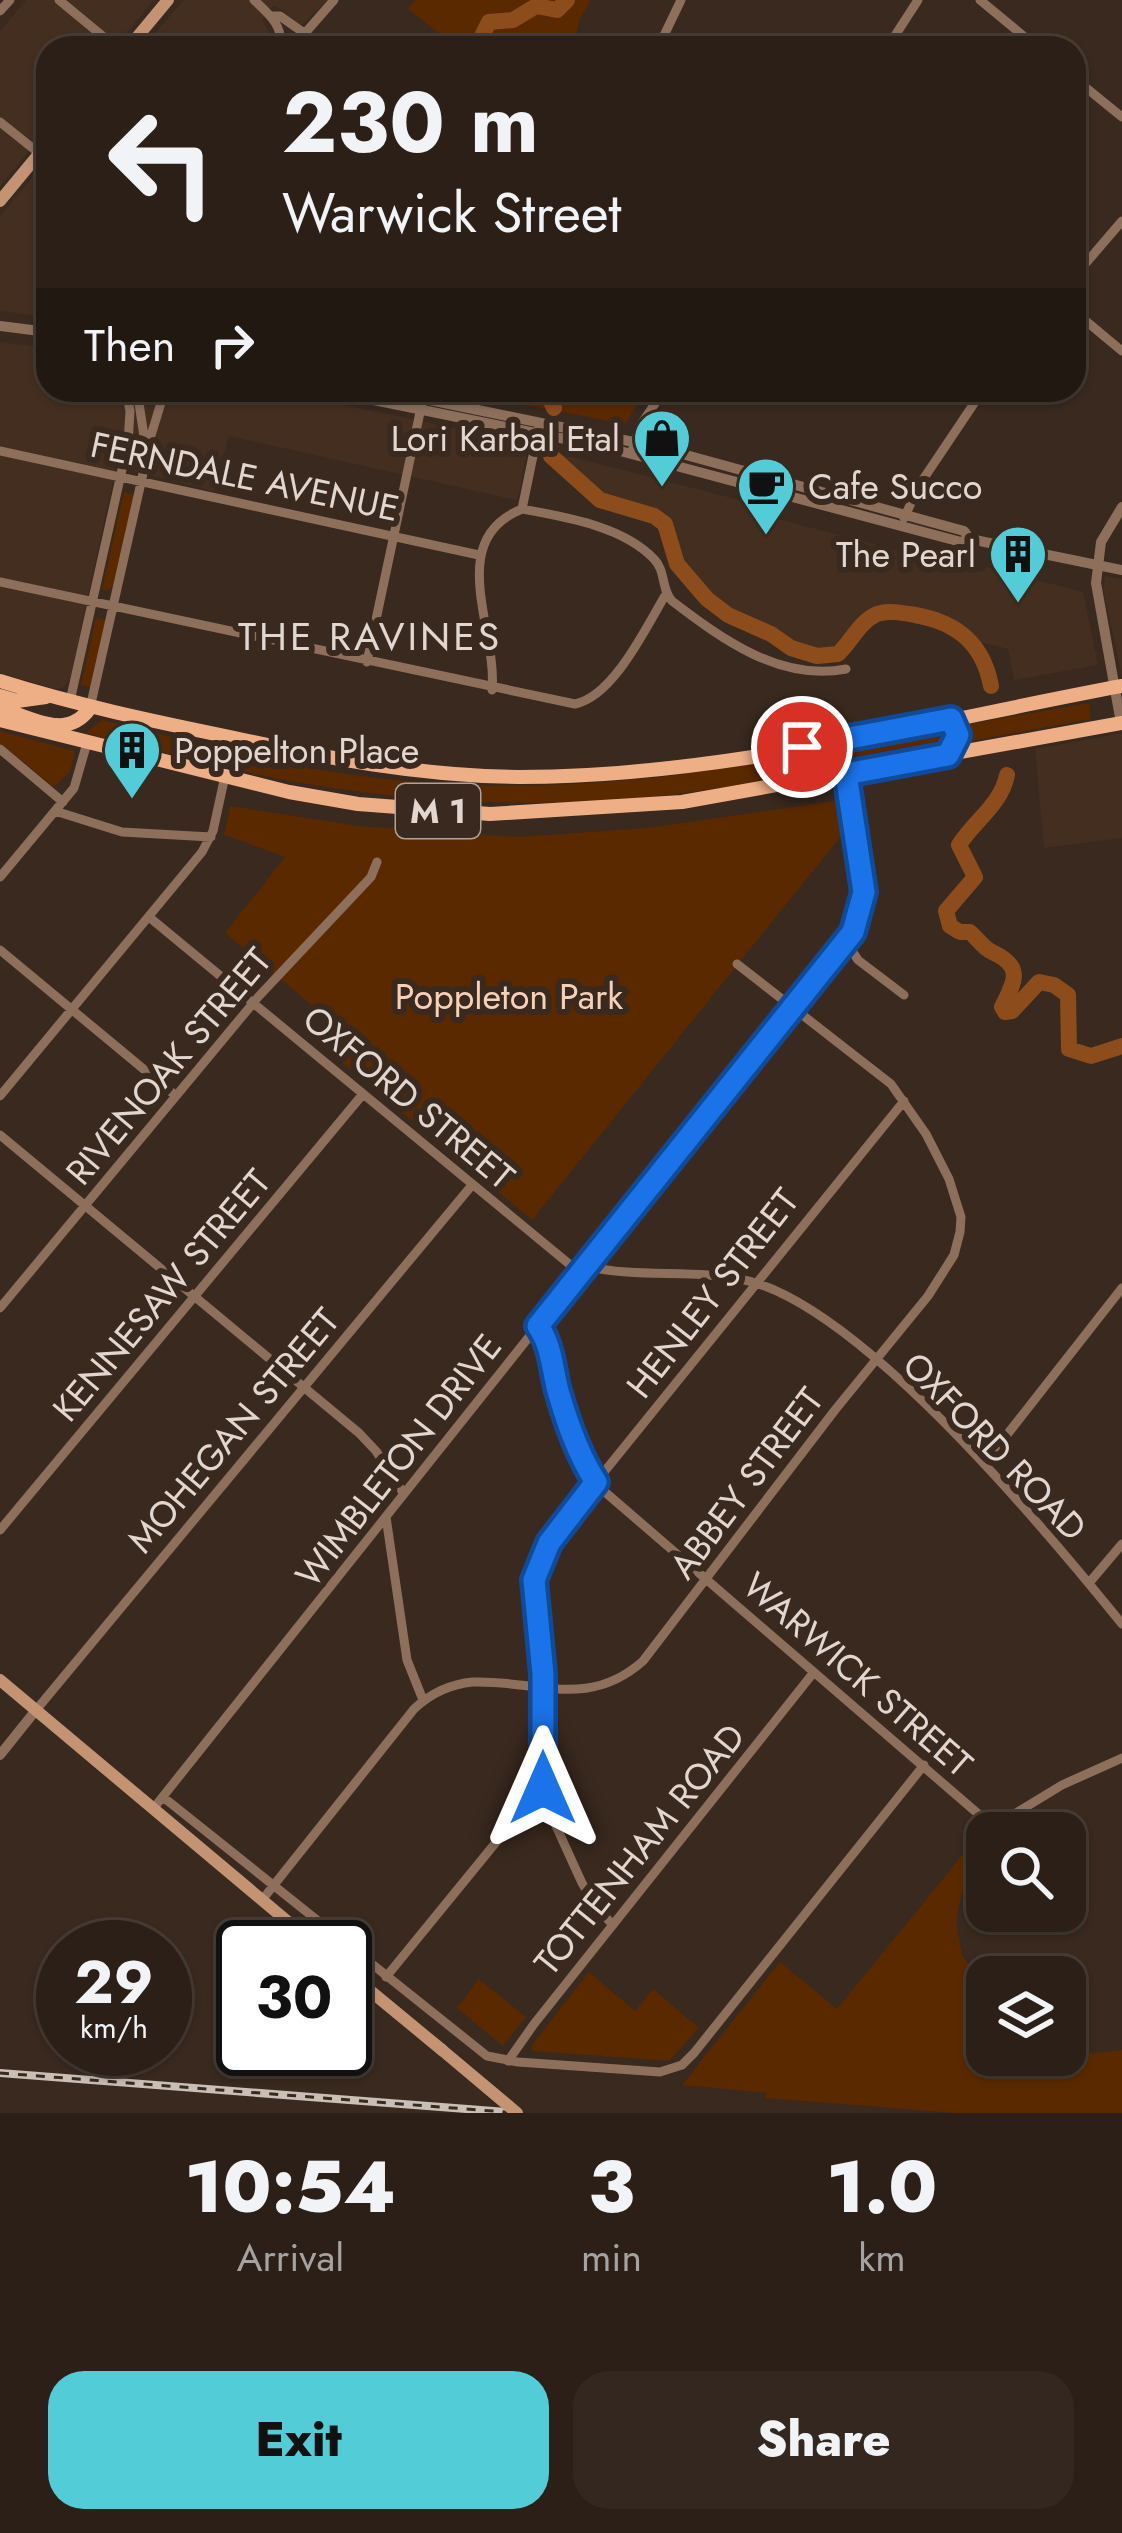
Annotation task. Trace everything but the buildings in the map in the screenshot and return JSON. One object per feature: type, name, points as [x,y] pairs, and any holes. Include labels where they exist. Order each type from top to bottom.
[{"type":"main road","points":[[138,36],[168,0]]},
{"type":"main road","points":[[0,201],[36,158]]},
{"type":"main road","name":"M 1","points":[[0,681],[90,707],[356,764],[440,774],[596,774],[802,747],[1118,687]]},
{"type":"main road","points":[[0,696],[17,701],[51,697]]},
{"type":"main road","points":[[0,708],[62,728],[76,724],[90,707]]},
{"type":"main road","points":[[948,755],[958,735],[951,719]]},
{"type":"main road","name":"M 1","points":[[0,720],[358,804],[490,814],[682,802],[1122,723]]},
{"type":"main road","points":[[794,784],[788,767],[802,747]]},
{"type":"main road","points":[[0,1680],[286,1920]]},
{"type":"main road","points":[[372,1992],[517,2113]]},
{"type":"street","points":[[0,11],[10,0]]},
{"type":"street","points":[[59,0],[102,36]]},
{"type":"street","points":[[254,0],[272,16],[282,36]]},
{"type":"street","points":[[272,16],[280,16],[304,34],[334,0]]},
{"type":"street","points":[[664,36],[682,0]]},
{"type":"street","points":[[894,36],[918,0]]},
{"type":"street","points":[[980,0],[1024,36]]},
{"type":"street","points":[[1086,88],[1122,117]]},
{"type":"street","points":[[0,122],[36,143]]},
{"type":"street","points":[[1086,263],[1122,221]]},
{"type":"street","points":[[1086,321],[1122,351]]},
{"type":"street","points":[[0,326],[36,330]]},
{"type":"street","points":[[70,702],[130,433],[128,402]]},
{"type":"street","points":[[139,402],[148,445]]},
{"type":"street","points":[[90,707],[161,402]]},
{"type":"street","points":[[408,402],[633,448],[903,521],[964,531],[970,539],[1122,570]]},
{"type":"street","points":[[416,402],[422,404]]},
{"type":"street","points":[[633,448],[658,402]]},
{"type":"street","points":[[903,521],[920,484],[975,402]]},
{"type":"street","points":[[367,662],[422,404]]},
{"type":"street","points":[[492,689],[479,555],[498,525],[522,509],[539,428]]},
{"type":"street","name":"FERNDALE AVENUE","points":[[0,451],[479,555]]},
{"type":"street","points":[[1122,508],[1101,542],[1096,583],[1122,723]]},
{"type":"street","points":[[522,509],[593,525],[643,550],[659,564],[666,594],[762,659],[806,672],[846,669]]},
{"type":"street","points":[[0,582],[575,704],[587,701],[628,656],[666,594]]},
{"type":"street","points":[[0,877],[78,782],[87,743]]},
{"type":"street","points":[[0,749],[59,806],[122,832],[211,837]]},
{"type":"street","name":"WIMBLETON DRIVE","points":[[153,1809],[847,943],[864,892],[846,774]]},
{"type":"street","points":[[0,1096],[211,837],[225,776]]},
{"type":"street","name":"RIVENOAK STREET","points":[[0,1308],[253,1003],[338,917],[371,877],[377,862]]},
{"type":"street","name":"OXFORD STREET","points":[[149,917],[472,1185],[583,1269]]},
{"type":"street","points":[[847,943],[858,959],[904,995]]},
{"type":"street","points":[[0,950],[176,1096]]},
{"type":"street","name":"ABBEY STREET","points":[[424,1700],[463,1683],[588,1689],[622,1677],[643,1661],[955,1255],[960,1232],[957,1196],[904,1101],[877,1070],[736,964]]},
{"type":"street","name":"KENNESAW STREET","points":[[0,1530],[10,1510],[363,1094]]},
{"type":"street","name":"HENLEY STREET","points":[[613,1924],[598,1910],[562,1846],[544,1796],[536,1567],[596,1482],[904,1101]]},
{"type":"street","points":[[0,1135],[373,1447],[404,1494]]},
{"type":"street","name":"MOHEGAN STREET","points":[[36,1710],[472,1185]]},
{"type":"street","points":[[583,1269],[719,1274],[754,1282],[821,1318],[875,1361]]},
{"type":"street","points":[[983,1464],[1122,1288]]},
{"type":"street","name":"WARWICK STREET","points":[[538,1326],[549,1346],[578,1446],[596,1482],[983,1818],[998,1824],[1062,1785],[1122,1758]]},
{"type":"street","name":"OXFORD ROAD","points":[[875,1361],[983,1464],[1122,1624]]},
{"type":"street","points":[[262,1900],[424,1700],[407,1660],[386,1517]]},
{"type":"street","points":[[1089,1583],[1122,1544]]},
{"type":"street","name":"TOTTENHAM ROAD","points":[[508,2061],[814,1672]]},
{"type":"street","points":[[0,1755],[36,1710]]},
{"type":"street","points":[[163,1797],[471,2046],[492,2058],[660,2072],[682,2065],[924,1765]]},
{"type":"street","points":[[386,1977],[519,1814],[544,1796]]},
{"type":"shaded area","points":[[26,0],[154,0],[124,36],[36,36],[36,142],[0,186],[0,31]]},
{"type":"shaded area","points":[[184,0],[327,0],[302,25],[274,5],[262,20],[269,36],[152,36]]},
{"type":"shaded area","points":[[36,173],[36,316],[0,311],[0,216]]},
{"type":"shaded area","points":[[0,342],[36,346],[36,402],[329,402],[524,442],[528,447],[516,500],[229,436],[214,491],[116,467],[70,679],[56,689],[0,673]]},
{"type":"shaded area","points":[[557,453],[767,507],[774,518],[981,572],[987,567],[1083,592],[1098,665],[1014,680],[1008,649],[972,640],[947,623],[891,612],[864,622],[838,654],[817,656],[791,648],[714,605],[677,564],[665,524],[589,493]]},
{"type":"shaded area","points":[[1105,576],[1122,579],[1122,676],[1103,589]]},
{"type":"shaded area","points":[[1122,733],[1122,838],[1044,848],[1035,749]]},
{"type":"green space","points":[[415,0],[591,0],[576,36],[442,36],[408,9]]},
{"type":"green space","points":[[510,402],[639,402],[625,424]]},
{"type":"green space","points":[[124,492],[134,495],[114,583],[109,590],[102,589]]},
{"type":"green space","points":[[96,618],[106,620],[91,688],[81,685]]},
{"type":"green space","points":[[1089,703],[1091,719],[965,742],[964,725]]},
{"type":"green space","points":[[102,720],[334,772],[446,784],[614,781],[781,759],[783,776],[613,800],[440,800],[296,782],[85,733]]},
{"type":"green space","points":[[950,730],[952,735],[947,740],[798,772],[796,767],[802,760],[907,742]]},
{"type":"green space","points":[[0,731],[75,751],[70,772],[54,787],[0,743]]},
{"type":"green space","name":"Poppleton Park","points":[[835,801],[842,835],[532,1220],[315,1040],[330,1020],[225,933],[285,857],[224,835],[230,806],[359,826],[518,837],[647,828]]},
{"type":"green space","points":[[966,1851],[956,1922],[966,1961],[966,2076],[1086,2076],[1086,2054],[1122,2050],[1122,2113],[955,2113],[765,2098],[767,2093],[682,2085],[780,1962],[837,2009]]},
{"type":"green space","points":[[589,1972],[635,2011],[653,1989],[699,2028],[669,2061],[532,2051]]},
{"type":"green space","points":[[479,1979],[526,2017],[503,2046],[457,2008]]},
{"type":"waterway","points":[[482,36],[489,22],[513,20],[536,6],[557,10],[567,0]]},
{"type":"waterway","points":[[551,402],[554,408]]},
{"type":"waterway","points":[[551,456],[600,500],[654,516],[665,524],[677,564],[707,599],[791,648],[817,656],[838,654],[871,617],[891,612],[915,615],[943,623],[965,637],[982,658],[991,686]]},
{"type":"waterway","points":[[1007,775],[993,804],[959,845],[975,877],[946,911],[950,926],[970,932],[1009,963],[1014,975],[1002,1007],[1005,1012],[1012,1011],[1039,982],[1054,985],[1068,995],[1069,1049],[1091,1056],[1122,1046]]},
{"type":"railway","points":[[0,2073],[518,2113]]},
{"type":"place","name":"Lori Karbal Etal","points":[[662,489]]},
{"type":"place","name":"Cafe Succo","points":[[766,537]]},
{"type":"place","name":"The Pearl","points":[[1018,605]]},
{"type":"place","name":"Poppelton Place","points":[[132,801]]},
{"type":"district","name":"THE RAVINES","points":[[370,636]]},
{"type":"route","points":[[543,1788],[543,1674],[536,1567],[596,1482],[583,1461],[549,1346],[538,1326],[847,943],[864,892],[846,774],[948,755],[958,735],[951,719],[802,747]]}]
